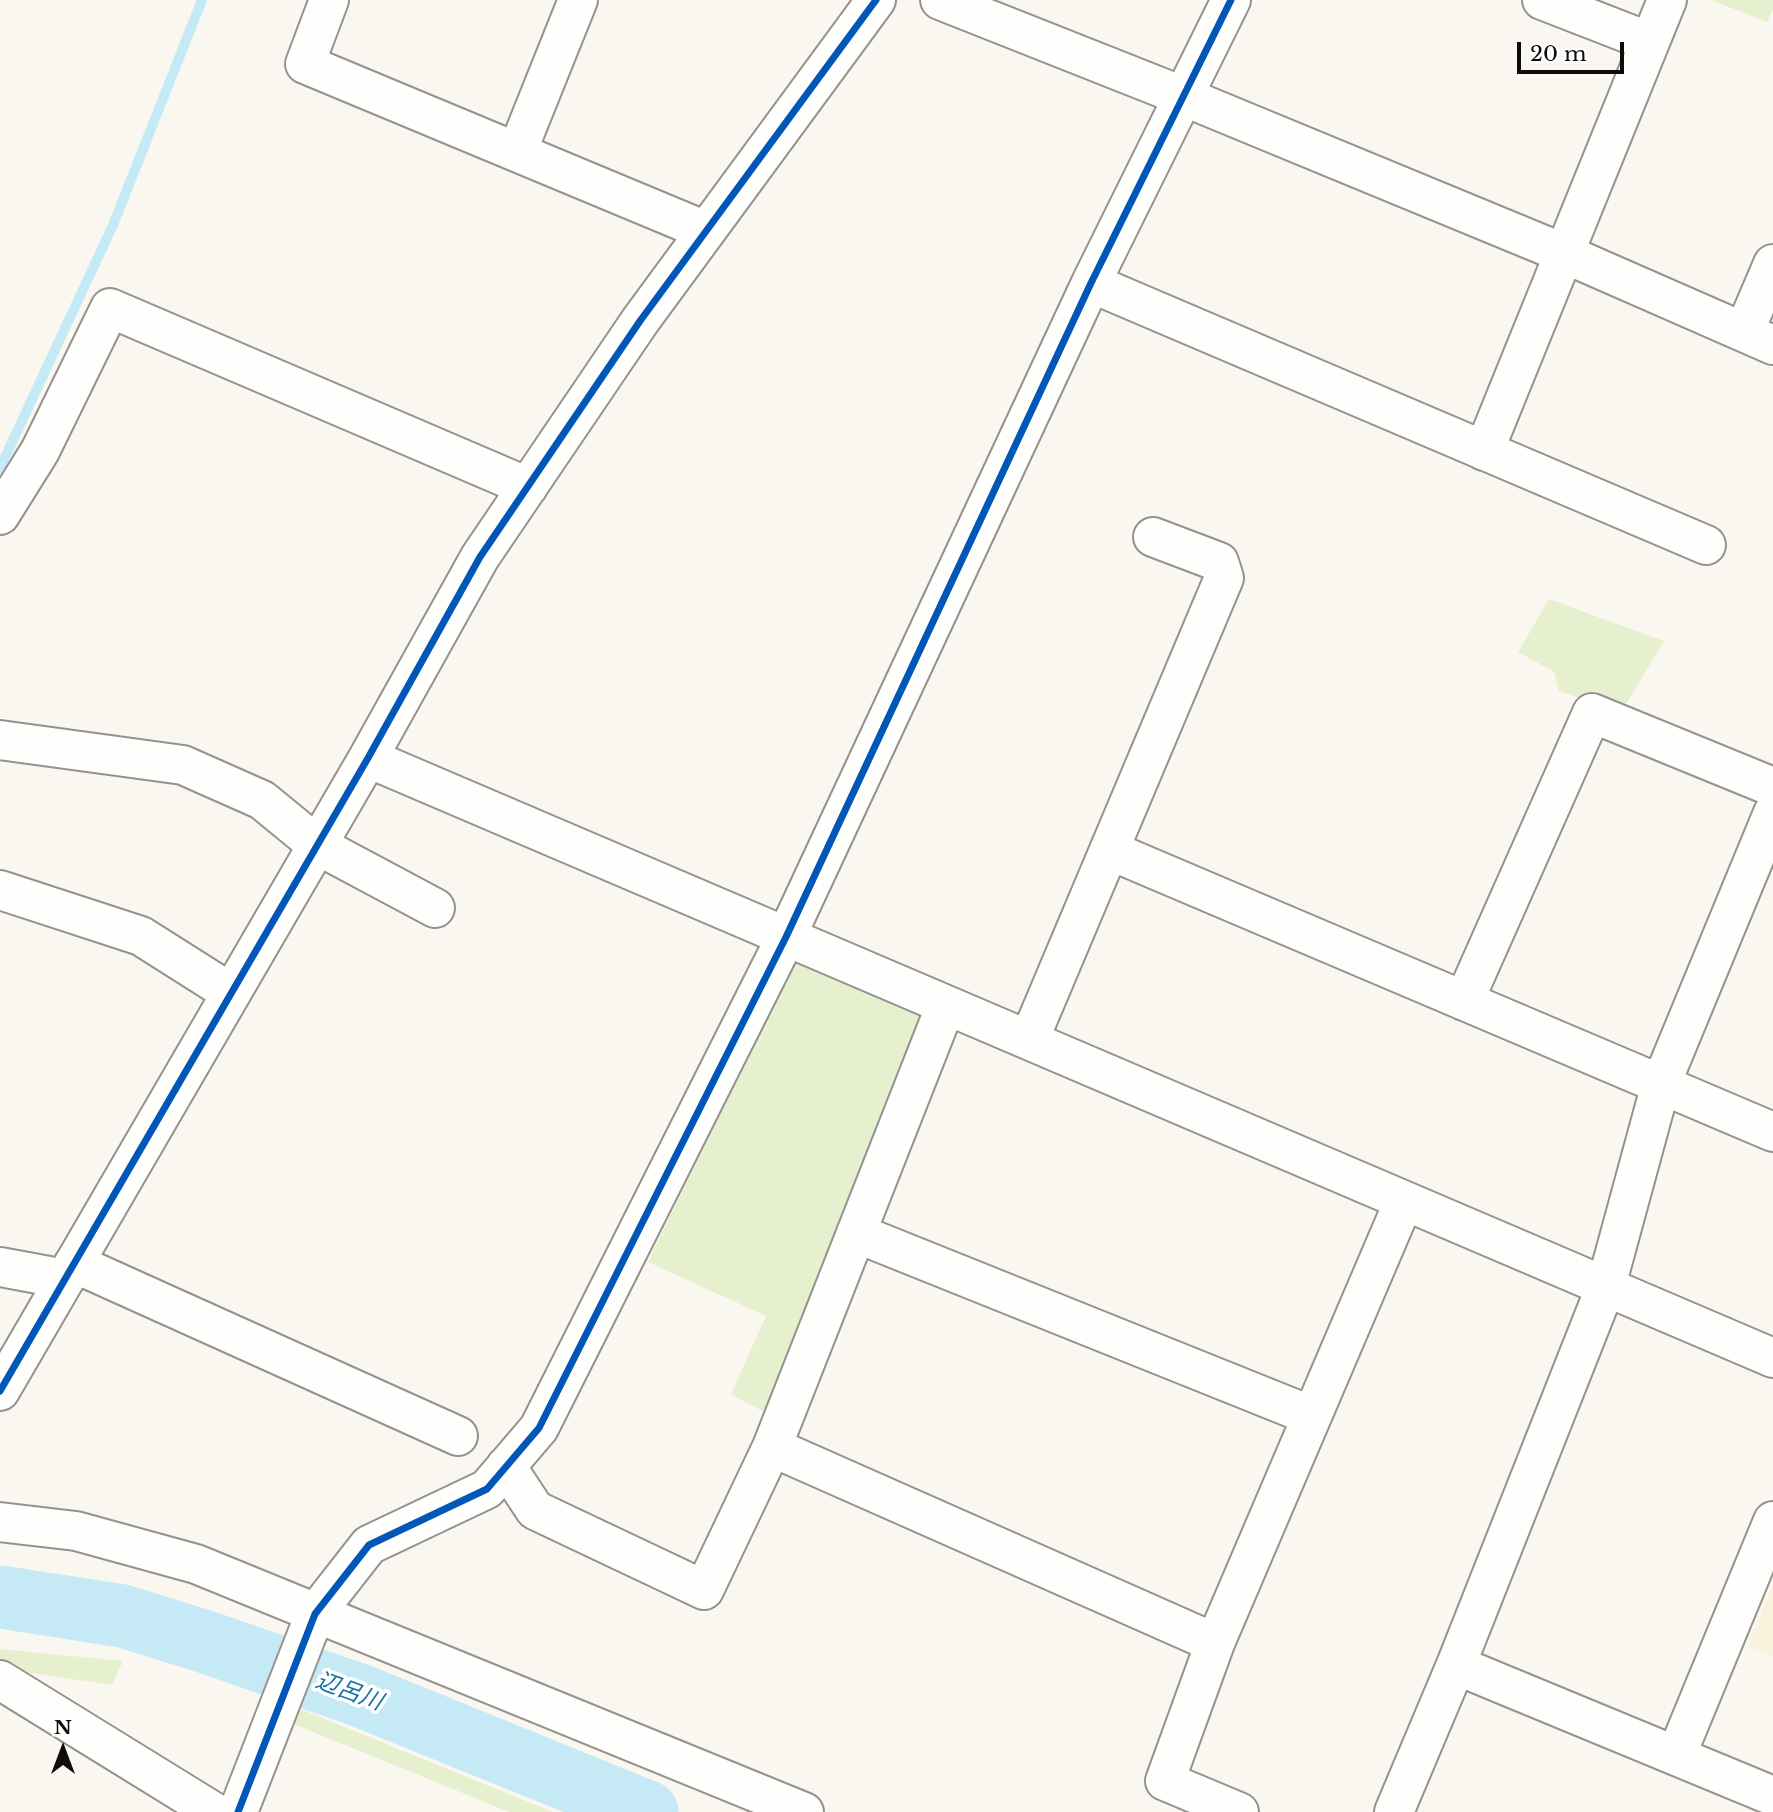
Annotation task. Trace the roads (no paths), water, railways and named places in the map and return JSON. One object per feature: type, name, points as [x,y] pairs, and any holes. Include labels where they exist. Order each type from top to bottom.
[{"type":"street","points":[[329,0],[305,64],[706,231]]},
{"type":"street","points":[[517,152],[578,0]]},
{"type":"street","points":[[0,1391],[368,758],[480,557],[640,321],[876,0]]},
{"type":"street","points":[[940,0],[1185,97],[1563,253],[1758,338],[1773,264]]},
{"type":"street","points":[[238,1812],[315,1614],[369,1545],[487,1489],[539,1429],[786,937],[1091,283],[1231,0]]},
{"type":"street","points":[[1542,0],[1650,42]]},
{"type":"street","points":[[1484,451],[1667,0]]},
{"type":"street","points":[[1091,283],[1706,545]]},
{"type":"street","points":[[0,515],[40,452],[110,308],[527,487]]},
{"type":"street","points":[[1029,1040],[1224,578],[1219,562],[1153,537]]},
{"type":"street","points":[[1464,1001],[1592,713],[1773,787]]},
{"type":"street","points":[[0,740],[183,765],[262,800],[317,845],[435,908]]},
{"type":"street","points":[[368,758],[1773,1358]]},
{"type":"street","points":[[1394,1812],[1456,1665],[1606,1286],[1661,1084],[1773,813]]},
{"type":"street","points":[[1109,850],[1773,1132]]},
{"type":"street","points":[[0,890],[141,936],[231,993]]},
{"type":"street","points":[[506,1466],[535,1510],[704,1590],[772,1447],[946,1005]]},
{"type":"street","points":[[1239,1812],[1165,1781],[1215,1643],[1404,1200]]},
{"type":"street","points":[[856,1233],[1312,1416]]},
{"type":"street","points":[[0,1267],[69,1271],[458,1436]]},
{"type":"street","points":[[772,1447],[1215,1643]]},
{"type":"street","points":[[1676,1756],[1773,1521]]},
{"type":"street","points":[[0,1522],[76,1531],[196,1564],[804,1812]]},
{"type":"street","points":[[1456,1665],[1773,1796]]},
{"type":"street","points":[[0,1680],[214,1812]]},
{"type":"waterway","points":[[0,468],[113,225],[202,0]]},
{"type":"waterway","name":"辺呂川","points":[[0,1597],[123,1616],[206,1642],[359,1695],[647,1812]]}]
